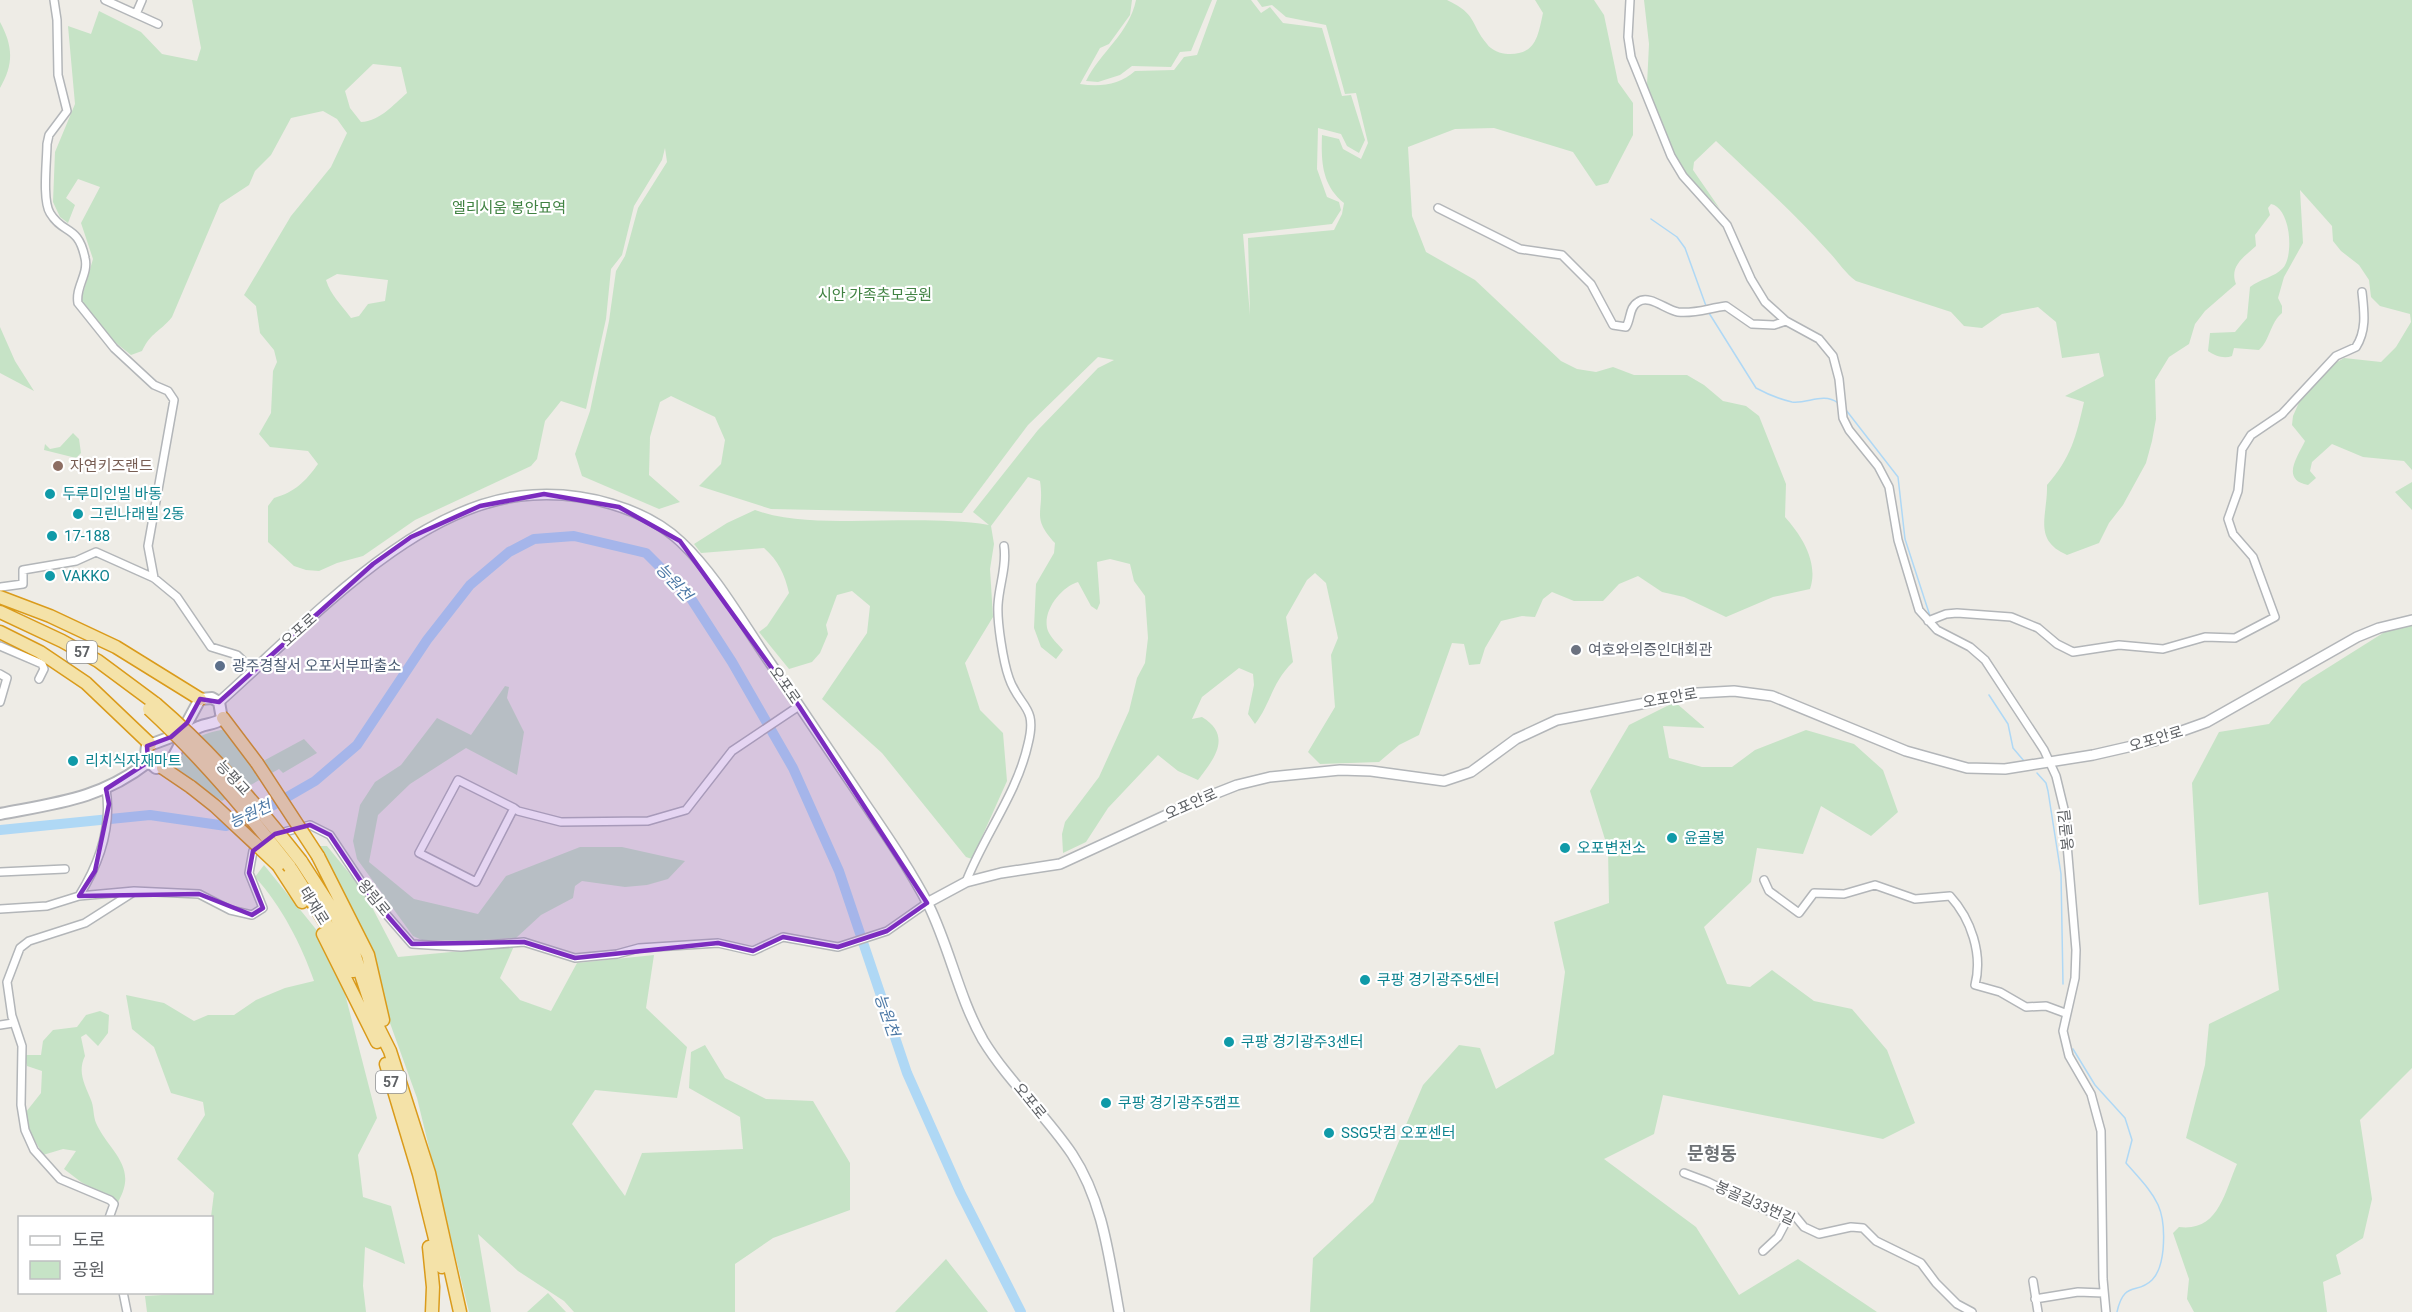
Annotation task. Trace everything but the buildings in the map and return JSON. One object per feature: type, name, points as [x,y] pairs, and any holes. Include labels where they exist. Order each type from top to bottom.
[{"type":"highway","points":[[1,592],[116,647],[200,699]]},
{"type":"highway","name":"57","points":[[0,612],[89,656],[152,707]]},
{"type":"highway","name":"57","points":[[0,620],[60,648],[152,707]]},
{"type":"highway","points":[[0,632],[40,652],[86,683],[150,744]]},
{"type":"highway","name":"능평교","points":[[152,707],[195,737],[250,796],[290,865]]},
{"type":"highway","points":[[223,718],[257,763],[318,856],[368,955],[387,1054]]},
{"type":"highway","points":[[163,768],[191,787],[247,834],[290,865],[387,1054]]},
{"type":"highway","name":"태재로","points":[[290,865],[334,912],[354,953],[387,1054],[452,1312]]},
{"type":"highway","name":"태재로","points":[[387,1054],[429,1173],[460,1312]]},
{"type":"highway","points":[[419,1174],[432,1263],[432,1312]]},
{"type":"main road","points":[[212,698],[219,702],[223,718],[212,726],[199,727],[182,740],[174,758],[163,768],[156,768],[148,762],[145,755],[150,744],[171,737],[187,723],[200,699],[212,698]]},
{"type":"main road","points":[[0,814],[88,796],[124,781],[148,762]]},
{"type":"street","points":[[105,0],[158,24]]},
{"type":"street","points":[[136,14],[142,0]]},
{"type":"street","points":[[1438,208],[1520,249],[1562,255],[1590,284],[1613,325],[1626,327],[1632,308],[1641,300],[1648,299],[1679,312],[1702,312],[1726,306],[1752,324],[1774,325],[1786,321],[1759,295],[1727,225],[1683,176],[1666,148],[1632,57],[1628,37],[1630,0]]},
{"type":"street","points":[[56,1],[58,75],[67,111],[49,135],[47,144],[48,210],[56,222],[79,237],[86,261],[76,295],[78,303],[114,348],[154,385],[168,391],[174,400],[148,546],[154,578]]},
{"type":"street","points":[[1928,621],[1946,614],[1957,613],[2011,617],[2038,628],[2057,644],[2073,652],[2119,645],[2163,649],[2193,639],[2235,638],[2275,617],[2253,557],[2233,534],[2228,519],[2238,491],[2242,449],[2251,435],[2282,414],[2336,356],[2356,347],[2363,333],[2365,319],[2362,292]]},
{"type":"street","name":"봉골길","points":[[1786,321],[1819,339],[1830,350],[1838,372],[1842,412],[1849,430],[1878,466],[1886,481],[1904,562],[1919,610],[1937,630],[1970,646],[1985,660],[2050,761],[2060,788],[2076,934],[2074,978],[2065,1013],[2064,1042],[2091,1095],[2101,1131],[2103,1293],[2106,1312]]},
{"type":"street","name":"오포로","points":[[219,702],[373,564],[411,537],[500,500],[531,495],[559,495],[597,501],[632,512],[659,525],[680,541],[717,586],[903,859],[944,939],[969,1011],[983,1040],[1064,1143],[1089,1184],[1102,1222],[1119,1312]]},
{"type":"street","points":[[966,882],[1009,794],[1028,745],[1032,718],[1009,678],[1001,633],[997,607],[1006,558],[1004,546]]},
{"type":"street","points":[[1,592],[23,584],[22,570],[76,561],[96,552],[154,578],[177,597],[211,647],[237,655],[254,671]]},
{"type":"street","name":"오포안로","points":[[927,903],[966,882],[1001,873],[1059,864],[1198,800],[1253,781],[1290,774],[1356,770],[1444,781],[1472,772],[1516,739],[1557,720],[1716,691],[1751,693],[1789,701],[1906,751],[1967,768],[2005,769],[2136,746],[2207,722],[2357,637],[2379,628],[2412,620]]},
{"type":"street","points":[[0,646],[42,664],[44,669],[39,679]]},
{"type":"street","points":[[0,702],[4,676]]},
{"type":"street","points":[[514,808],[476,882],[419,853],[458,780],[514,808],[561,822],[648,821],[686,810],[732,751],[799,706]]},
{"type":"street","points":[[79,896],[95,871],[102,847],[109,804],[106,789]]},
{"type":"street","name":"왕림로","points":[[0,909],[47,906],[79,896],[134,891],[199,894],[230,910],[252,915],[263,908],[249,873],[253,851],[275,834],[310,825],[330,835],[372,898],[412,944],[461,947],[524,942],[575,958],[617,954],[639,948],[718,943],[753,951],[783,937],[838,947],[887,931],[927,903]]},
{"type":"street","points":[[0,872],[65,869]]},
{"type":"street","points":[[1764,880],[1769,891],[1799,913],[1814,893],[1844,894],[1875,885],[1915,899],[1950,896],[1962,909],[1976,947],[1979,969],[1975,985],[2000,992],[2026,1007],[2046,1006],[2065,1013]]},
{"type":"street","points":[[111,1216],[114,1204],[110,1200],[60,1179],[34,1150],[25,1130],[21,1105],[22,1046],[12,1019],[8,982],[20,948],[28,941],[85,923],[134,891]]},
{"type":"street","points":[[0,1024],[12,1019]]},
{"type":"street","name":"봉골길33번길","points":[[1684,1173],[1787,1220],[1795,1216],[1804,1227],[1819,1234],[1851,1227],[1863,1228],[1876,1241],[1921,1263],[1936,1283],[1958,1304],[1972,1312]]},
{"type":"street","points":[[1763,1251],[1778,1237],[1787,1220]]},
{"type":"street","points":[[2033,1281],[2038,1312]]},
{"type":"street","points":[[2035,1299],[2078,1292],[2103,1293]]},
{"type":"street","points":[[123,1294],[127,1312]]},
{"type":"highlighted area","points":[[544,494],[619,507],[680,541],[799,706],[927,903],[887,931],[838,947],[783,937],[753,951],[718,943],[575,958],[524,942],[412,944],[372,898],[330,835],[310,825],[275,834],[253,851],[249,873],[263,908],[252,915],[199,894],[79,896],[95,871],[109,804],[106,789],[148,762],[147,746],[171,737],[187,723],[200,699],[219,702],[373,564],[411,537],[480,506]]},
{"type":"green space","points":[[192,0],[1132,0],[1130,15],[1109,44],[1100,48],[1080,84],[1102,85],[1116,82],[1135,71],[1174,70],[1184,57],[1197,55],[1217,0],[1251,0],[1261,13],[1270,7],[1283,23],[1322,28],[1342,96],[1351,95],[1365,140],[1359,153],[1347,146],[1341,134],[1318,128],[1317,169],[1327,197],[1339,202],[1341,210],[1332,224],[1243,234],[1250,315],[1248,238],[1334,230],[1342,214],[1344,203],[1331,189],[1324,172],[1322,135],[1339,139],[1343,149],[1361,159],[1368,143],[1356,93],[1345,94],[1326,25],[1286,17],[1272,5],[1262,7],[1257,0],[1447,0],[1469,15],[1489,46],[1496,51],[1508,54],[1530,48],[1537,36],[1543,13],[1535,0],[1594,0],[1604,15],[1618,82],[1633,103],[1633,135],[1608,183],[1596,186],[1573,152],[1494,128],[1455,129],[1408,147],[1412,216],[1426,252],[1475,280],[1561,361],[1577,369],[1596,372],[1613,367],[1634,375],[1687,375],[1704,385],[1723,401],[1746,406],[1759,416],[1786,484],[1785,517],[1803,541],[1811,560],[1810,589],[1773,597],[1726,617],[1684,597],[1662,592],[1638,576],[1619,584],[1603,601],[1574,601],[1552,592],[1543,599],[1535,617],[1522,616],[1501,621],[1485,648],[1480,664],[1469,665],[1464,644],[1452,643],[1419,735],[1399,745],[1379,762],[1320,764],[1308,752],[1335,707],[1331,655],[1338,638],[1326,583],[1315,573],[1307,580],[1286,617],[1293,662],[1280,677],[1255,724],[1248,714],[1254,685],[1253,674],[1239,668],[1202,697],[1192,719],[1202,717],[1211,724],[1219,740],[1218,748],[1210,764],[1198,780],[1178,771],[1158,755],[1108,808],[1086,842],[1063,853],[1062,834],[1065,822],[1099,777],[1129,711],[1137,678],[1145,663],[1148,638],[1145,596],[1134,581],[1130,564],[1110,559],[1097,562],[1100,603],[1097,610],[1091,606],[1078,582],[1065,589],[1054,601],[1047,616],[1048,631],[1063,650],[1056,659],[1041,647],[1034,628],[1036,584],[1054,553],[1055,543],[1047,534],[1041,520],[1040,481],[1028,477],[991,526],[994,544],[990,569],[993,617],[965,663],[980,710],[1003,733],[1007,781],[972,859],[966,857],[882,753],[822,699],[867,633],[870,606],[852,591],[837,595],[826,625],[828,634],[820,653],[812,662],[789,669],[759,632],[767,626],[789,593],[777,563],[764,548],[701,553],[694,544],[727,523],[755,510],[791,518],[815,520],[938,521],[989,525],[973,512],[1038,430],[1098,368],[1114,360],[1098,357],[1028,425],[962,513],[771,509],[699,486],[721,464],[725,440],[715,417],[671,396],[660,402],[650,437],[649,475],[680,502],[659,509],[582,476],[575,454],[590,411],[609,321],[616,271],[625,256],[638,208],[667,162],[665,148],[662,160],[634,206],[622,255],[611,269],[606,319],[586,409],[561,401],[545,421],[537,459],[531,466],[415,520],[363,556],[319,571],[294,566],[268,542],[268,506],[274,498],[299,486],[318,464],[308,451],[270,447],[259,434],[271,413],[273,371],[277,362],[274,350],[260,333],[256,306],[244,295],[291,216],[331,167],[347,133],[337,119],[323,111],[291,118],[271,155],[255,171],[249,185],[220,204],[172,317],[152,336],[142,351],[131,355],[106,335],[81,300],[93,259],[81,223],[100,187],[78,179],[66,198],[75,205],[68,223],[60,217],[53,202],[55,152],[75,104],[68,26],[91,34],[99,11],[141,32],[162,54],[197,61],[201,48]],"holes":[[[373,64],[401,67],[407,93],[380,116],[361,122],[350,108],[345,91]],[[337,274],[388,280],[385,301],[368,304],[359,316],[351,318],[333,295],[326,280]]]},
{"type":"green space","points":[[1136,0],[1212,0],[1191,51],[1180,52],[1171,67],[1132,66],[1120,75],[1098,82],[1086,81],[1121,33]]},
{"type":"green space","points":[[1644,0],[2412,0],[2412,470],[2404,461],[2363,457],[2332,444],[2312,462],[2310,471],[2316,478],[2308,485],[2295,478],[2293,473],[2295,460],[2305,441],[2292,425],[2293,416],[2301,398],[2332,365],[2344,358],[2381,362],[2396,347],[2411,322],[2410,314],[2380,306],[2371,297],[2369,280],[2359,265],[2341,251],[2333,241],[2332,226],[2300,190],[2303,243],[2284,277],[2278,298],[2282,306],[2282,313],[2263,346],[2259,350],[2234,348],[2232,356],[2226,357],[2217,356],[2208,351],[2210,333],[2235,332],[2247,318],[2250,287],[2280,271],[2286,262],[2289,254],[2289,233],[2283,214],[2278,207],[2271,204],[2268,208],[2270,215],[2255,235],[2256,246],[2236,267],[2234,278],[2236,284],[2205,311],[2195,324],[2189,344],[2169,357],[2155,380],[2156,419],[2152,441],[2146,463],[2123,505],[2109,523],[2099,543],[2067,555],[2056,549],[2049,542],[2044,526],[2047,485],[2062,466],[2072,446],[2084,402],[2065,396],[2104,376],[2099,353],[2062,358],[2056,322],[2038,307],[2002,314],[1982,328],[1964,326],[1951,312],[1856,281],[1801,222],[1716,141],[1694,162],[1693,170],[1720,209],[1682,170],[1667,144],[1647,85],[1649,44]]},
{"type":"green space","points":[[0,22],[9,47],[10,63],[0,88]]},
{"type":"green space","points":[[0,327],[15,361],[34,391],[0,373]]},
{"type":"green space","points":[[73,433],[79,439],[81,453],[76,458],[44,450],[45,444],[50,449],[60,447]]},
{"type":"green space","points":[[2412,482],[2412,510],[2395,492]]},
{"type":"green space","points":[[2412,625],[2412,1068],[2360,1120],[2372,1199],[2363,1238],[2336,1255],[2341,1274],[2323,1282],[2327,1312],[2194,1312],[2187,1299],[2189,1279],[2173,1233],[2179,1227],[2192,1227],[2211,1217],[2218,1209],[2237,1164],[2186,1138],[2205,1065],[2209,1024],[2279,990],[2268,892],[2199,905],[2192,783],[2219,732],[2269,724],[2302,684],[2391,628]]},
{"type":"green space","points":[[505,686],[509,687],[507,698],[524,732],[517,775],[466,748],[410,784],[378,815],[369,862],[414,899],[478,914],[506,876],[580,847],[622,847],[685,861],[668,879],[647,885],[625,887],[582,881],[575,886],[573,898],[541,915],[516,938],[465,941],[422,940],[413,936],[357,859],[353,841],[360,805],[375,782],[401,765],[437,718],[471,735]]},
{"type":"green space","points":[[1675,702],[1705,728],[1663,726],[1669,758],[1702,767],[1732,767],[1755,750],[1806,730],[1854,744],[1883,770],[1898,812],[1871,836],[1821,806],[1803,854],[1757,848],[1751,882],[1704,927],[1727,984],[1750,987],[1772,970],[1814,1001],[1852,1009],[1887,1050],[1915,1123],[1883,1139],[1663,1095],[1654,1134],[1604,1159],[1696,1227],[1739,1295],[1798,1259],[1877,1312],[1310,1312],[1313,1258],[1373,1202],[1423,1085],[1459,1045],[1480,1048],[1496,1089],[1554,1054],[1565,972],[1554,922],[1609,903],[1608,849],[1590,791],[1629,725]]},
{"type":"green space","points":[[226,729],[254,766],[304,739],[317,753],[283,773],[279,769],[222,801],[174,770],[183,752],[193,741]]},
{"type":"green space","points":[[317,846],[327,846],[363,890],[398,957],[514,946],[500,978],[520,1000],[551,1011],[577,963],[654,955],[646,1008],[687,1047],[677,1098],[595,1090],[572,1124],[625,1196],[642,1153],[743,1149],[740,1117],[689,1088],[691,1052],[705,1045],[725,1078],[766,1099],[813,1101],[850,1163],[850,1210],[773,1238],[735,1264],[735,1312],[574,1312],[564,1301],[518,1271],[478,1234],[491,1312],[469,1312],[417,1098],[377,987]]},
{"type":"green space","points":[[264,865],[323,938],[344,990],[377,1118],[358,1155],[363,1197],[391,1206],[405,1264],[365,1247],[363,1286],[366,1312],[147,1312],[145,1296],[213,1294],[213,1216],[211,1216],[214,1193],[177,1159],[205,1115],[203,1102],[171,1093],[154,1047],[132,1029],[126,995],[164,1003],[194,1021],[208,1015],[234,1015],[256,1000],[285,988],[314,981],[290,926],[274,900],[255,877]]},
{"type":"green space","points":[[100,1011],[109,1015],[108,1033],[98,1046],[86,1034],[81,1037],[85,1056],[82,1073],[96,1123],[124,1169],[124,1189],[118,1202],[81,1182],[64,1169],[76,1151],[63,1149],[43,1155],[29,1130],[26,1112],[41,1093],[42,1071],[27,1066],[24,1055],[41,1055],[43,1041],[53,1030],[77,1027],[86,1015]]},
{"type":"green space","points":[[946,1259],[988,1312],[895,1312],[896,1311]]},
{"type":"green space","points":[[548,1293],[566,1312],[527,1312]]},
{"type":"waterway","points":[[1651,219],[1677,237],[1685,248],[1706,306]]},
{"type":"waterway","points":[[1709,313],[1756,388],[1792,402],[1827,398],[1838,403]]},
{"type":"waterway","points":[[1846,410],[1898,477],[1905,539],[1930,616]]},
{"type":"waterway","name":"능원천","points":[[0,830],[150,815],[226,826],[249,819],[315,781],[357,745],[427,640],[470,585],[509,552],[534,539],[574,536],[646,553],[690,597],[732,662],[793,768],[839,871],[907,1073],[960,1192],[1021,1312]]},
{"type":"waterway","points":[[1989,695],[2008,724],[2013,748],[2024,761]]},
{"type":"waterway","points":[[2037,773],[2046,783],[2048,791],[2061,874],[2063,984]]},
{"type":"waterway","points":[[2073,1049],[2095,1085],[2125,1118],[2132,1140],[2126,1163],[2151,1193],[2163,1222],[2163,1254],[2157,1273],[2146,1284],[2127,1292],[2117,1312]]},
{"type":"place","name":"자연키즈랜드","points":[[58,466]]},
{"type":"place","name":"두루미인빌 바동","points":[[50,494]]},
{"type":"place","name":"그린나래빌 2동","points":[[78,514]]},
{"type":"place","name":"17-188","points":[[52,536]]},
{"type":"place","name":"VAKKO","points":[[50,576]]},
{"type":"place","name":"여호와의증인대회관","points":[[1576,650]]},
{"type":"place","name":"광주경찰서 오포서부파출소","points":[[220,666]]},
{"type":"place","name":"리치식자재마트","points":[[73,761]]},
{"type":"place","name":"윤골봉","points":[[1672,838]]},
{"type":"place","name":"오포변전소","points":[[1565,848]]},
{"type":"place","name":"쿠팡 경기광주5센터","points":[[1365,980]]},
{"type":"place","name":"쿠팡 경기광주3센터","points":[[1229,1042]]},
{"type":"place","name":"쿠팡 경기광주5캠프","points":[[1106,1103]]},
{"type":"place","name":"SSG닷컴 오포센터","points":[[1329,1133]]},
{"type":"district","name":"문형동","points":[[1712,1153]]},
{"type":"park label","name":"엘리시움 봉안묘역","points":[[509,208]]},
{"type":"park label","name":"시안 가족추모공원","points":[[875,295]]}]
